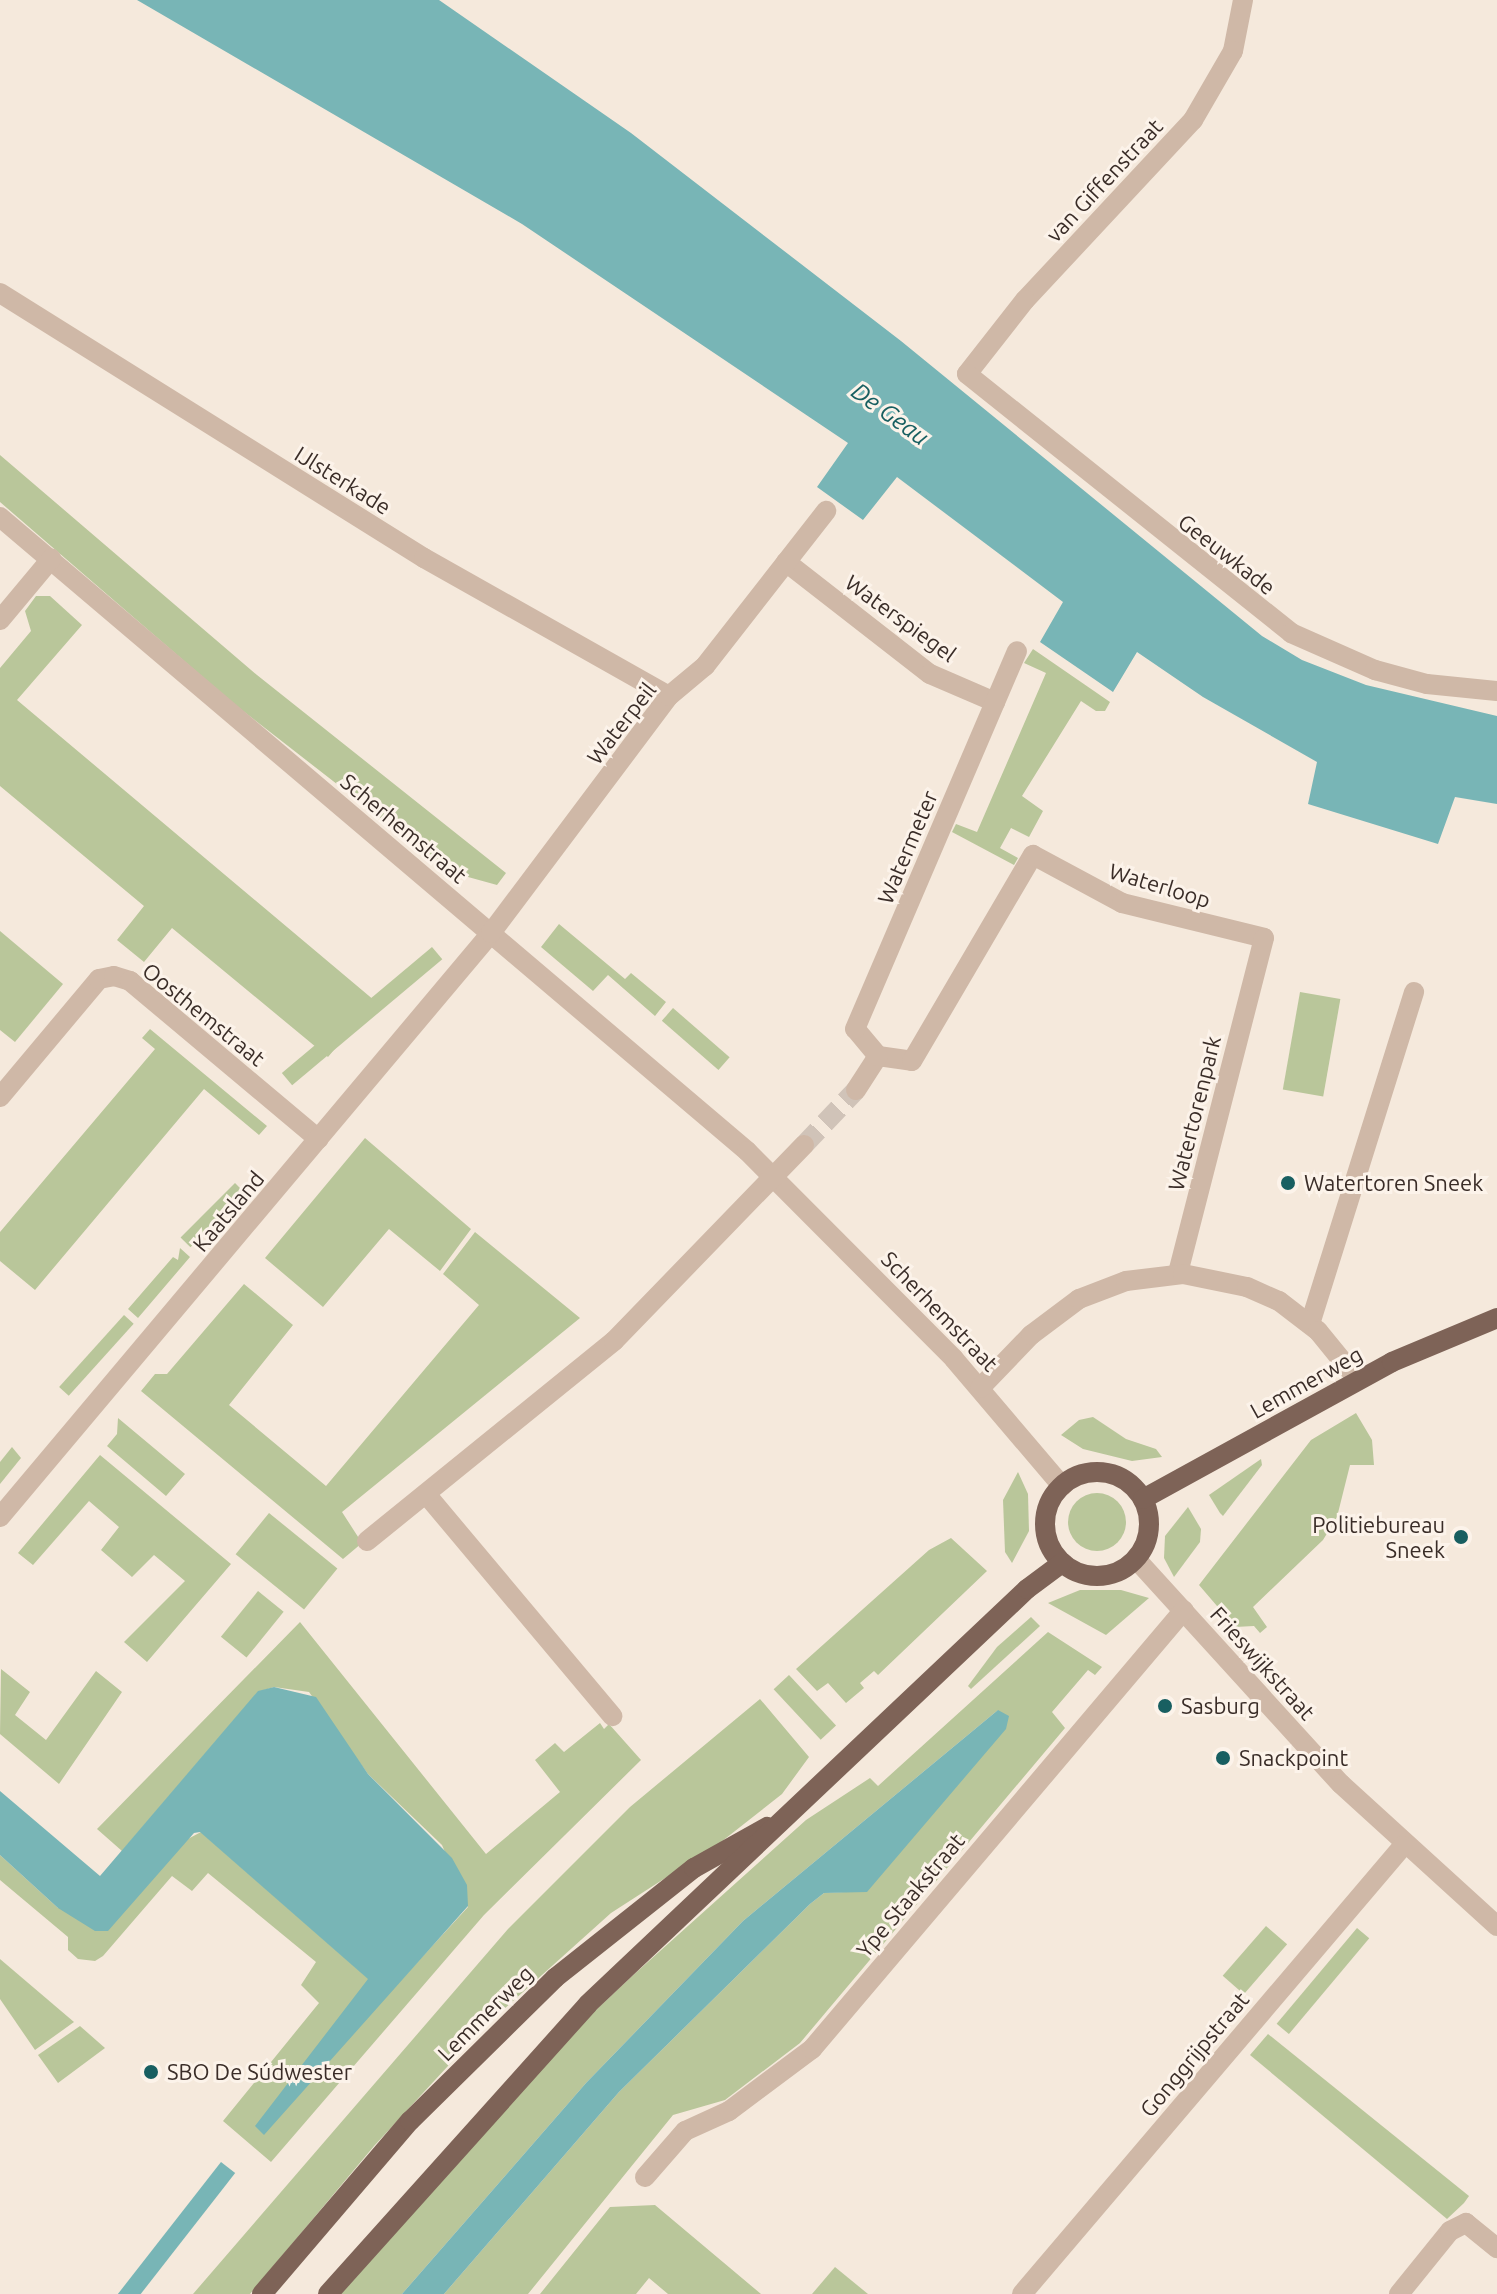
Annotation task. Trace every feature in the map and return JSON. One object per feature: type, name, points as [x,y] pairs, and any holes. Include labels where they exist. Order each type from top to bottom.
[{"type":"main road","name":"Lemmerweg","points":[[1143,1499],[1358,1380],[1497,1318]]},
{"type":"main road","points":[[1106,1473],[1127,1482],[1143,1499],[1148,1535],[1136,1559],[1104,1576],[1083,1575],[1062,1563],[1047,1538],[1045,1524],[1062,1486],[1083,1474],[1106,1473]]},
{"type":"main road","name":"Lemmerweg","points":[[328,2294],[588,2004],[734,1871],[785,1817],[1027,1589],[1062,1563]]},
{"type":"main road","name":"Lemmerweg","points":[[262,2294],[410,2121],[555,1978],[694,1868],[785,1817]]},
{"type":"street","name":"van Giffenstraat","points":[[967,374],[1025,300],[1193,120],[1233,51],[1243,0]]},
{"type":"street","name":"IJlsterkade","points":[[0,293],[424,558],[669,696]]},
{"type":"street","name":"Geeuwkade","points":[[967,374],[1291,633],[1375,670],[1427,684],[1497,691]]},
{"type":"street","name":"Waterpeil","points":[[491,933],[669,696],[705,666],[826,511]]},
{"type":"street","name":"Scherhemstraat","points":[[0,517],[774,1177],[980,1388],[1062,1486]]},
{"type":"street","points":[[0,620],[51,559]]},
{"type":"street","name":"Waterspiegel","points":[[786,562],[930,674],[995,702]]},
{"type":"street","name":"Watermeter","points":[[878,1056],[855,1029],[1017,651]]},
{"type":"street","name":"Waterloop","points":[[878,1056],[912,1061],[1033,855],[1122,903],[1264,938],[1257,964]]},
{"type":"street","name":"Kaatsland","points":[[0,1517],[491,933]]},
{"type":"street","name":"Watertorenpark","points":[[1178,1274],[1257,964]]},
{"type":"street","name":"Oosthemstraat","points":[[0,1097],[99,979],[114,976],[130,981],[318,1139]]},
{"type":"street","points":[[1310,1324],[1414,992]]},
{"type":"street","points":[[856,1090],[878,1056]]},
{"type":"street","points":[[367,1541],[614,1341],[804,1145]]},
{"type":"street","points":[[980,1388],[1031,1335],[1079,1299],[1126,1281],[1178,1274],[1247,1287],[1310,1324],[1358,1380]]},
{"type":"street","points":[[426,1494],[612,1716]]},
{"type":"street","name":"Frieswijkstraat","points":[[1136,1559],[1403,1846],[1497,1926]]},
{"type":"street","name":"Ype Staakstraat","points":[[645,2177],[685,2131],[729,2111],[812,2049],[1184,1610]]},
{"type":"street","name":"Gonggrijpstraat","points":[[1022,2294],[1403,1846]]},
{"type":"street","points":[[1399,2294],[1450,2231],[1466,2223],[1497,2248]]},
{"type":"green space","points":[[0,455],[257,675],[506,873],[497,885],[450,872],[234,704],[0,502]]},
{"type":"green space","points":[[36,596],[50,596],[82,625],[17,700],[375,1001],[328,1057],[172,928],[144,962],[117,940],[144,906],[0,786],[0,668],[31,631],[25,611]]},
{"type":"green space","points":[[1033,649],[1110,702],[1105,711],[1096,711],[1081,701],[1022,796],[1043,811],[1029,837],[1011,828],[1000,848],[1018,858],[1014,865],[952,832],[956,824],[977,832],[1046,673],[1024,663]]},
{"type":"green space","points":[[559,924],[625,979],[631,973],[666,1002],[655,1016],[608,975],[593,991],[541,947]]},
{"type":"green space","points":[[0,931],[63,984],[15,1042],[0,1030]]},
{"type":"green space","points":[[432,947],[442,959],[292,1085],[282,1073]]},
{"type":"green space","points":[[1300,992],[1340,999],[1323,1097],[1283,1089]]},
{"type":"green space","points":[[673,1008],[730,1057],[718,1070],[662,1021]]},
{"type":"green space","points":[[150,1029],[267,1126],[259,1135],[204,1089],[35,1290],[0,1261],[0,1232],[155,1049],[142,1038]]},
{"type":"green space","points":[[365,1138],[471,1229],[440,1271],[389,1229],[323,1307],[265,1258]]},
{"type":"green space","points":[[235,1183],[245,1193],[190,1247],[181,1237]]},
{"type":"green space","points":[[475,1232],[580,1318],[342,1512],[362,1543],[343,1559],[141,1391],[155,1374],[167,1374],[244,1284],[293,1325],[229,1405],[326,1486],[479,1305],[443,1274]]},
{"type":"green space","points":[[180,1248],[190,1257],[138,1318],[128,1309],[173,1257],[178,1260]]},
{"type":"green space","points":[[124,1315],[134,1324],[69,1396],[59,1387]]},
{"type":"green space","points":[[1356,1413],[1372,1440],[1374,1465],[1350,1465],[1337,1517],[1323,1540],[1253,1607],[1267,1627],[1260,1633],[1254,1626],[1235,1627],[1199,1585],[1311,1440]]},
{"type":"green space","points":[[1093,1417],[1126,1439],[1156,1449],[1162,1457],[1132,1461],[1083,1449],[1061,1435],[1079,1420]]},
{"type":"green space","points":[[118,1418],[185,1474],[166,1496],[107,1446],[117,1434]]},
{"type":"green space","points":[[12,1447],[21,1458],[0,1484],[0,1462]]},
{"type":"green space","points":[[100,1455],[231,1564],[147,1662],[124,1642],[185,1581],[154,1555],[132,1577],[101,1550],[119,1527],[89,1501],[33,1565],[18,1553]]},
{"type":"green space","points":[[1261,1459],[1262,1465],[1223,1516],[1209,1495]]},
{"type":"green space","points":[[1018,1472],[1028,1494],[1029,1531],[1012,1563],[1005,1552],[1003,1500]]},
{"type":"green space","points":[[1097,1493],[1118,1501],[1126,1522],[1118,1543],[1097,1551],[1076,1543],[1068,1522],[1076,1501]]},
{"type":"green space","points":[[1188,1507],[1201,1529],[1200,1542],[1174,1577],[1164,1558],[1165,1536]]},
{"type":"green space","points":[[269,1513],[337,1568],[304,1610],[236,1554]]},
{"type":"green space","points":[[951,1538],[987,1571],[878,1675],[874,1671],[860,1683],[864,1688],[846,1703],[828,1683],[817,1691],[796,1669],[929,1550]]},
{"type":"green space","points":[[1080,1590],[1121,1590],[1149,1598],[1106,1635],[1048,1603]]},
{"type":"green space","points":[[258,1591],[284,1612],[247,1658],[221,1637]]},
{"type":"green space","points":[[1031,1617],[1040,1626],[971,1689],[968,1686],[997,1647]]},
{"type":"green space","points":[[300,1622],[486,1854],[560,1792],[535,1760],[555,1743],[564,1752],[600,1723],[604,1729],[609,1724],[641,1760],[484,1915],[271,2162],[223,2121],[319,2003],[301,1985],[316,1962],[208,1873],[192,1891],[172,1876],[103,1956],[95,1961],[78,1959],[68,1950],[68,1937],[0,1880],[0,1855],[58,1908],[201,1832],[369,1979],[302,2088],[468,1907],[442,1845],[368,1774],[309,1692],[274,1687],[258,1692],[122,1851],[97,1829]]},
{"type":"green space","points":[[1048,1632],[1102,1667],[1095,1675],[1088,1670],[1052,1712],[1065,1728],[800,2043],[725,2100],[673,2115],[528,2294],[444,2294],[619,2092],[810,1904],[824,1893],[867,1891],[998,1710],[743,1921],[586,2083],[402,2294],[339,2294],[579,2026],[630,1978],[806,1820],[870,1778],[878,1786]]},
{"type":"green space","points":[[1,1669],[30,1692],[15,1715],[46,1740],[96,1671],[122,1692],[59,1784],[0,1734]]},
{"type":"green space","points":[[789,1675],[836,1725],[821,1740],[774,1689]]},
{"type":"green space","points":[[760,1699],[809,1757],[782,1794],[721,1842],[611,1913],[484,2027],[374,2146],[250,2294],[193,2294],[508,1929],[630,1807]]},
{"type":"green space","points":[[1266,1926],[1287,1944],[1244,1994],[1223,1976]]},
{"type":"green space","points":[[1357,1928],[1369,1938],[1289,2034],[1277,2024]]},
{"type":"green space","points":[[0,1959],[74,2022],[35,2050],[0,1999]]},
{"type":"green space","points":[[80,2026],[105,2048],[58,2083],[38,2055]]},
{"type":"green space","points":[[1268,2034],[1469,2196],[1464,2203],[1447,2219],[1250,2055]]},
{"type":"green space","points":[[655,2205],[761,2294],[668,2294],[649,2278],[636,2294],[540,2294],[610,2207]]},
{"type":"green space","points":[[835,2267],[868,2294],[812,2294]]},
{"type":"water","name":"De Geau","points":[[137,0],[439,0],[631,133],[901,341],[1262,636],[1302,660],[1366,685],[1497,716],[1497,804],[1455,797],[1438,844],[1308,804],[1317,762],[1203,697],[1137,652],[1113,692],[1040,642],[1063,602],[897,477],[863,520],[817,487],[848,443],[522,224]]},
{"type":"water","points":[[274,1687],[316,1697],[368,1774],[452,1858],[467,1885],[468,1906],[264,2135],[255,2126],[368,1979],[200,1832],[194,1833],[108,1931],[95,1931],[58,1908],[0,1855],[0,1791],[100,1876],[258,1691]]},
{"type":"water","points":[[998,1710],[1009,1716],[1006,1729],[867,1892],[824,1893],[810,1904],[619,2092],[444,2294],[402,2294],[586,2083],[743,1921]]},
{"type":"water","points":[[221,2162],[235,2173],[141,2294],[118,2294]]},
{"type":"tunnel","points":[[804,1145],[856,1090]]},
{"type":"place","name":"Watertoren Sneek","points":[[1288,1183]]},
{"type":"place","name":"Politiebureau Sneek","points":[[1461,1537]]},
{"type":"place","name":"Sasburg","points":[[1165,1706]]},
{"type":"place","name":"Snackpoint","points":[[1223,1758]]},
{"type":"place","name":"SBO De Súdwester","points":[[151,2072]]}]
